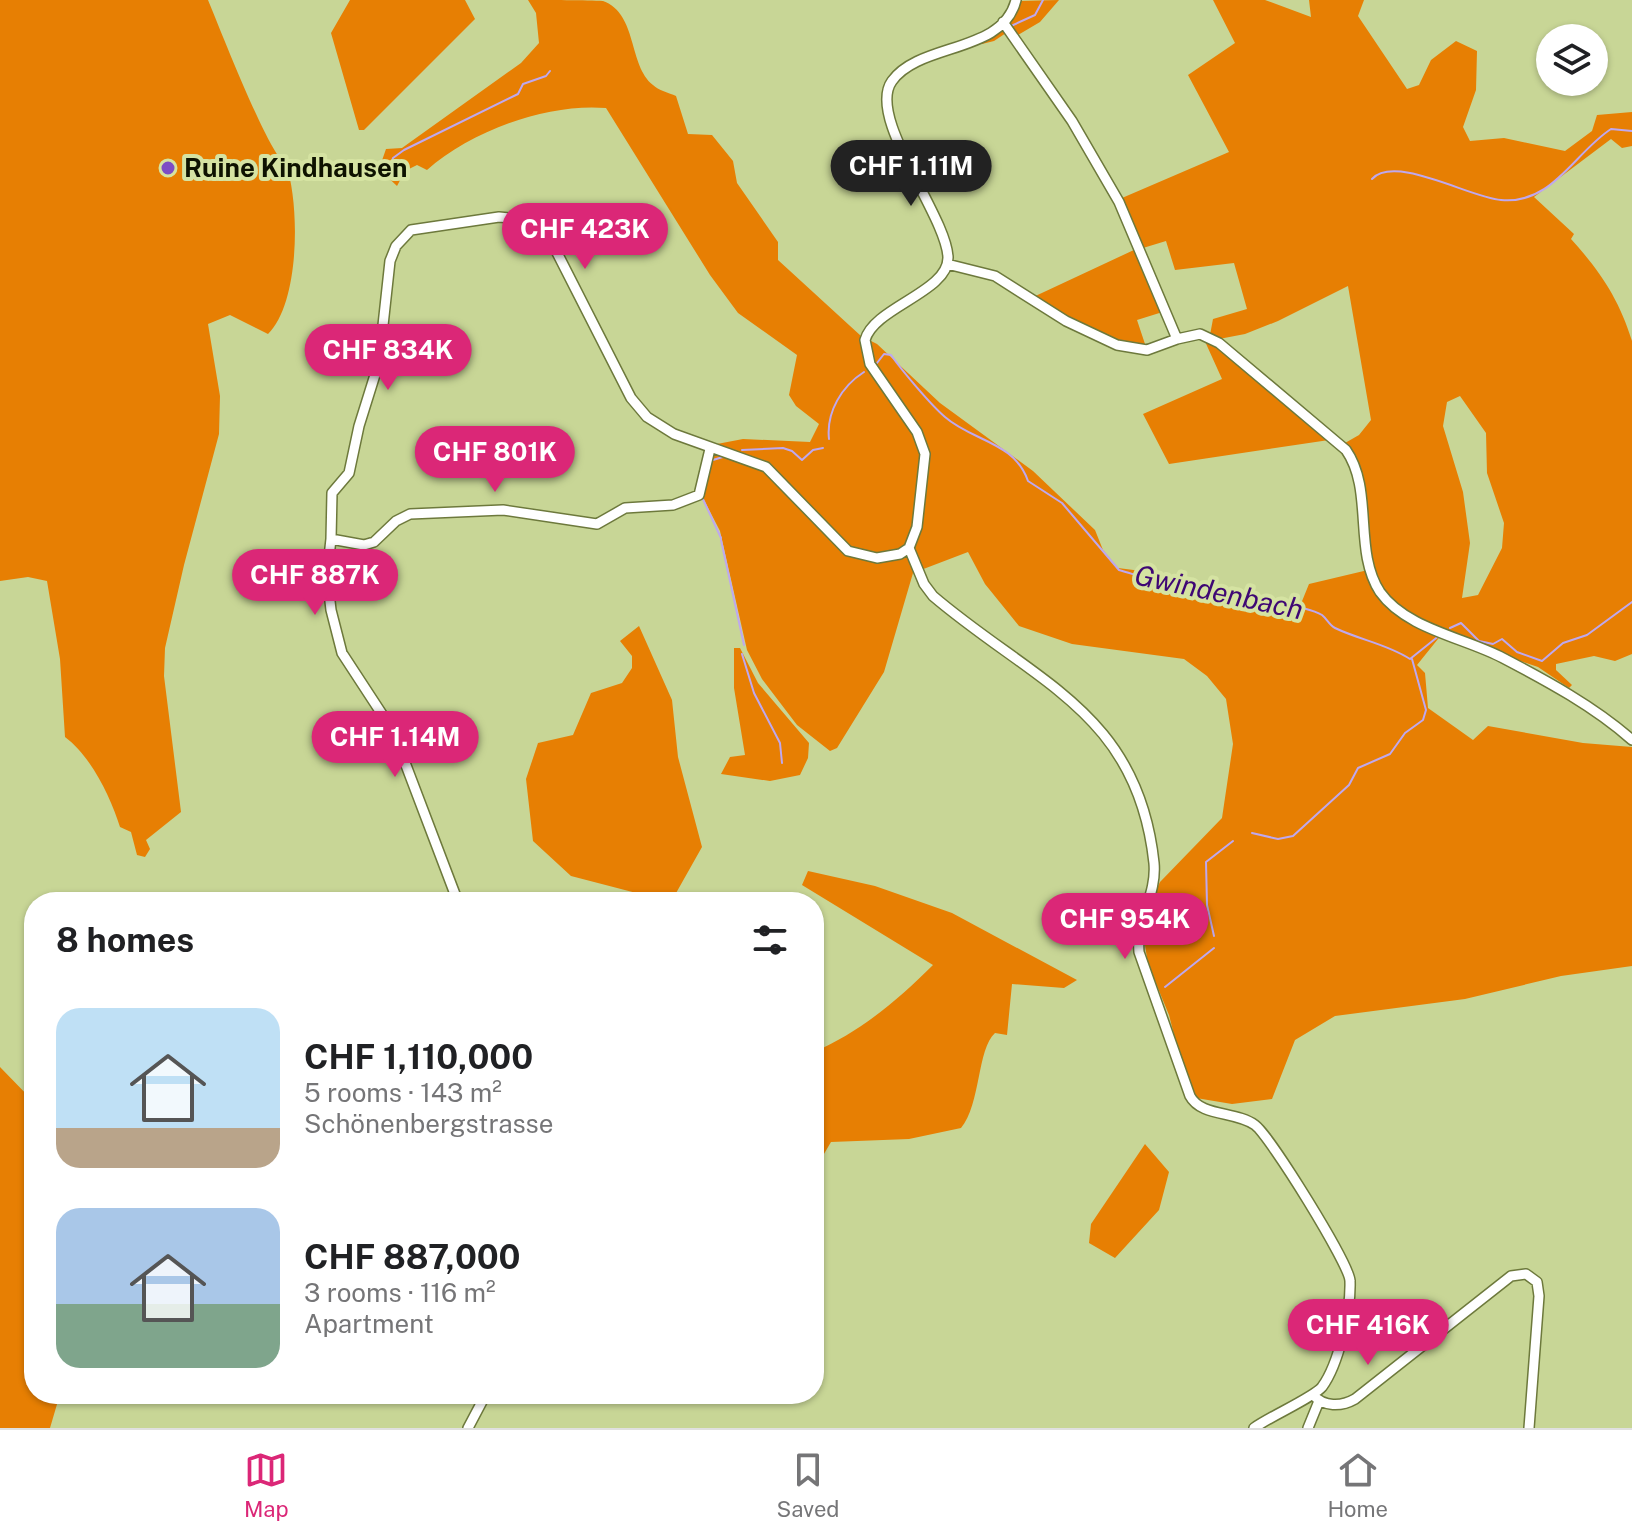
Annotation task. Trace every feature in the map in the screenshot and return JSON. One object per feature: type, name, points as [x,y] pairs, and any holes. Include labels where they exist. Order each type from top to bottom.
[{"type":"street","points":[[1016,0],[1003,22],[977,38],[906,69],[889,87],[888,107],[895,132],[943,237],[947,264],[934,281],[873,326],[865,340],[870,364],[917,432],[925,454],[917,527],[909,548],[924,584],[933,596],[1087,715],[1107,736],[1131,772],[1146,819],[1155,875],[1155,887],[1140,929],[1139,949],[1190,1096],[1200,1107],[1229,1113],[1257,1126],[1348,1271],[1345,1323],[1337,1353],[1316,1398],[1308,1428]]},
{"type":"street","points":[[1003,22],[1012,40],[1072,121],[1119,202],[1177,339]]},
{"type":"street","points":[[454,892],[393,731],[342,653],[327,575],[332,493],[349,473],[359,426],[381,354],[390,261],[396,246],[411,230],[499,217],[525,217],[540,224],[552,241],[637,407],[661,427],[710,449],[743,457],[766,467],[852,553],[886,557],[909,548]]},
{"type":"street","points":[[947,264],[995,276],[1066,321],[1117,345],[1147,350],[1200,334],[1214,340],[1346,450],[1357,480],[1373,576],[1390,603],[1423,623],[1503,657],[1605,719],[1632,740]]},
{"type":"street","points":[[331,539],[364,545],[374,542],[396,521],[410,514],[503,510],[597,524],[625,508],[673,505],[699,495],[710,449]]},
{"type":"street","points":[[1254,1428],[1316,1398],[1342,1406],[1355,1399],[1511,1276],[1526,1274],[1537,1282],[1539,1296],[1529,1428]]},
{"type":"street","points":[[468,1428],[481,1404]]},
{"type":"shaded area","points":[[0,0],[208,0],[257,116],[286,164],[291,182],[294,252],[286,300],[279,319],[268,334],[230,315],[208,324],[220,396],[219,434],[165,648],[164,676],[181,812],[146,840],[150,849],[145,857],[137,855],[131,832],[120,827],[91,766],[65,737],[60,659],[47,581],[28,577],[0,581]]},
{"type":"shaded area","points":[[350,0],[465,0],[475,19],[364,130],[359,130],[331,33]]},
{"type":"shaded area","points":[[528,0],[603,1],[614,8],[628,28],[645,76],[655,87],[676,96],[688,134],[712,135],[733,161],[737,183],[778,242],[778,260],[861,336],[877,344],[940,403],[1033,471],[1095,530],[1103,550],[1118,568],[1149,572],[1223,596],[1298,611],[1309,584],[1368,570],[1353,472],[1338,447],[1359,435],[1371,420],[1348,286],[1278,321],[1245,334],[1219,339],[1329,440],[1169,464],[1143,414],[1222,379],[1203,337],[1210,335],[1213,319],[1247,309],[1234,263],[1175,270],[1166,241],[1143,248],[1169,310],[1137,320],[1147,350],[1136,351],[1029,299],[1136,249],[1115,201],[1229,152],[1188,75],[1235,43],[1213,0],[1265,0],[1311,17],[1309,0],[1364,0],[1358,16],[1407,89],[1419,85],[1431,60],[1456,41],[1477,51],[1476,90],[1463,127],[1470,141],[1504,138],[1565,151],[1592,131],[1597,115],[1632,112],[1632,146],[1622,148],[1611,139],[1534,197],[1574,234],[1571,239],[1608,286],[1632,341],[1632,654],[1615,661],[1594,656],[1556,664],[1556,670],[1572,685],[1569,688],[1538,667],[1442,634],[1417,665],[1425,673],[1428,708],[1473,740],[1488,726],[1583,743],[1632,747],[1632,966],[1561,976],[1465,999],[1335,1016],[1295,1040],[1272,1099],[1232,1104],[1190,1097],[1169,1015],[1148,964],[1143,933],[1145,912],[1160,882],[1222,818],[1233,744],[1226,699],[1207,676],[1184,659],[1072,644],[1019,626],[985,584],[968,552],[913,573],[884,672],[837,748],[830,751],[797,725],[762,679],[747,650],[720,531],[702,496],[717,444],[743,439],[810,442],[819,424],[796,406],[789,395],[797,355],[738,313],[710,275],[606,108],[559,110],[511,122],[465,143],[427,170],[417,165],[405,171],[397,186],[379,169],[386,149],[402,148],[521,63],[539,43],[536,13]],"holes":[[[1460,396],[1486,433],[1487,473],[1504,523],[1502,548],[1478,595],[1462,598],[1470,543],[1463,492],[1443,426],[1447,402]]]},
{"type":"shaded area","points":[[1059,0],[1040,22],[1018,35],[1009,31],[994,41],[982,44],[978,40],[991,32],[1019,1]]},
{"type":"shaded area","points":[[639,626],[672,700],[678,757],[702,847],[677,892],[632,892],[571,876],[533,841],[526,779],[538,743],[573,735],[591,693],[622,683],[632,668],[632,656],[620,641]]},
{"type":"shaded area","points":[[734,648],[740,648],[758,683],[809,743],[808,758],[800,775],[770,781],[721,774],[730,757],[745,755],[734,688]]},
{"type":"shaded area","points":[[808,871],[875,886],[952,913],[1077,980],[1064,988],[1012,984],[1007,1035],[995,1033],[989,1041],[972,1105],[961,1128],[909,1139],[831,1142],[824,1154],[824,1047],[878,1014],[933,965],[824,898],[824,892],[813,892],[802,885]]},
{"type":"shaded area","points":[[0,1067],[24,1092],[24,1404],[57,1404],[50,1428],[0,1428]]},
{"type":"shaded area","points":[[1145,1144],[1169,1172],[1159,1210],[1115,1258],[1089,1243],[1091,1224]]},
{"type":"waterway","points":[[1011,26],[1035,15],[1043,0]]},
{"type":"waterway","points":[[390,170],[393,158],[404,150],[518,94],[523,84],[546,76],[550,71]]},
{"type":"waterway","points":[[1372,179],[1383,173],[1398,171],[1488,197],[1519,199],[1548,186],[1611,129],[1632,131]]},
{"type":"waterway","name":"Gwindenbach","points":[[877,363],[884,354],[891,355],[945,417],[1013,458],[1028,481],[1062,503],[1119,570],[1150,579],[1190,584],[1211,595],[1250,598],[1314,611],[1335,628],[1410,659],[1440,635]]},
{"type":"waterway","name":"Gwindenbach","points":[[829,439],[830,419],[837,401],[842,392],[864,372]]},
{"type":"waterway","points":[[742,450],[783,448],[802,460],[813,450],[823,448]]},
{"type":"waterway","points":[[713,460],[726,456]]},
{"type":"waterway","points":[[702,497],[721,538]]},
{"type":"waterway","points":[[721,540],[744,645]]},
{"type":"waterway","name":"Gwindenbach","points":[[1450,628],[1461,623],[1479,641],[1493,644],[1502,639],[1517,652],[1542,661],[1563,643],[1587,635],[1632,602]]},
{"type":"waterway","points":[[742,654],[754,693],[780,743],[782,763]]},
{"type":"waterway","points":[[1252,833],[1278,839],[1293,836],[1349,785],[1358,768],[1390,754],[1405,733],[1423,720],[1426,710],[1412,659]]},
{"type":"waterway","points":[[1214,936],[1207,905],[1206,862],[1233,841]]},
{"type":"waterway","points":[[1165,987],[1214,948]]},
{"type":"place","name":"Ruine Kindhausen","points":[[168,168]]}]
